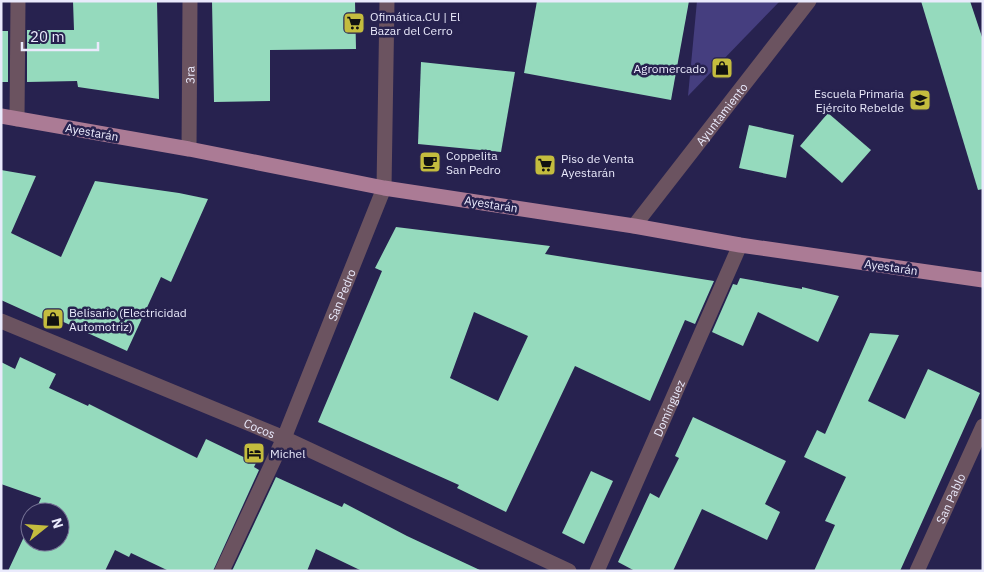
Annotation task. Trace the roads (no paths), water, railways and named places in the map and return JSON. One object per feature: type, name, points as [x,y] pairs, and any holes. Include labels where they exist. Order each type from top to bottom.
[{"type":"main road","name":"Ayestarán","points":[[1,116],[189,149],[384,188],[634,226],[740,245],[983,280]]},
{"type":"street","points":[[17,119],[18,1]]},
{"type":"street","name":"3ra","points":[[189,149],[190,1]]},
{"type":"street","name":"San Pedro","points":[[222,571],[284,438],[384,188],[387,1]]},
{"type":"street","name":"Ayuntamiento","points":[[634,226],[809,1]]},
{"type":"street","name":"Domínguez","points":[[597,571],[740,245]]},
{"type":"street","name":"Cocos","points":[[1,321],[284,438],[569,571]]},
{"type":"street","name":"San Pablo","points":[[917,571],[983,426]]},
{"type":"place","name":"Ofimática.CU | El Bazar del Cerro","points":[[354,23]]},
{"type":"place","name":"Agromercado","points":[[722,68]]},
{"type":"place","name":"Escuela Primaria Ejército Rebelde","points":[[920,100]]},
{"type":"place","name":"Coppelita San Pedro","points":[[430,162]]},
{"type":"place","name":"Piso de Venta Ayestarán","points":[[545,165]]},
{"type":"place","name":"Belisario (Electricidad Automotriz)","points":[[53,319]]},
{"type":"place","name":"Michel","points":[[254,453]]}]
